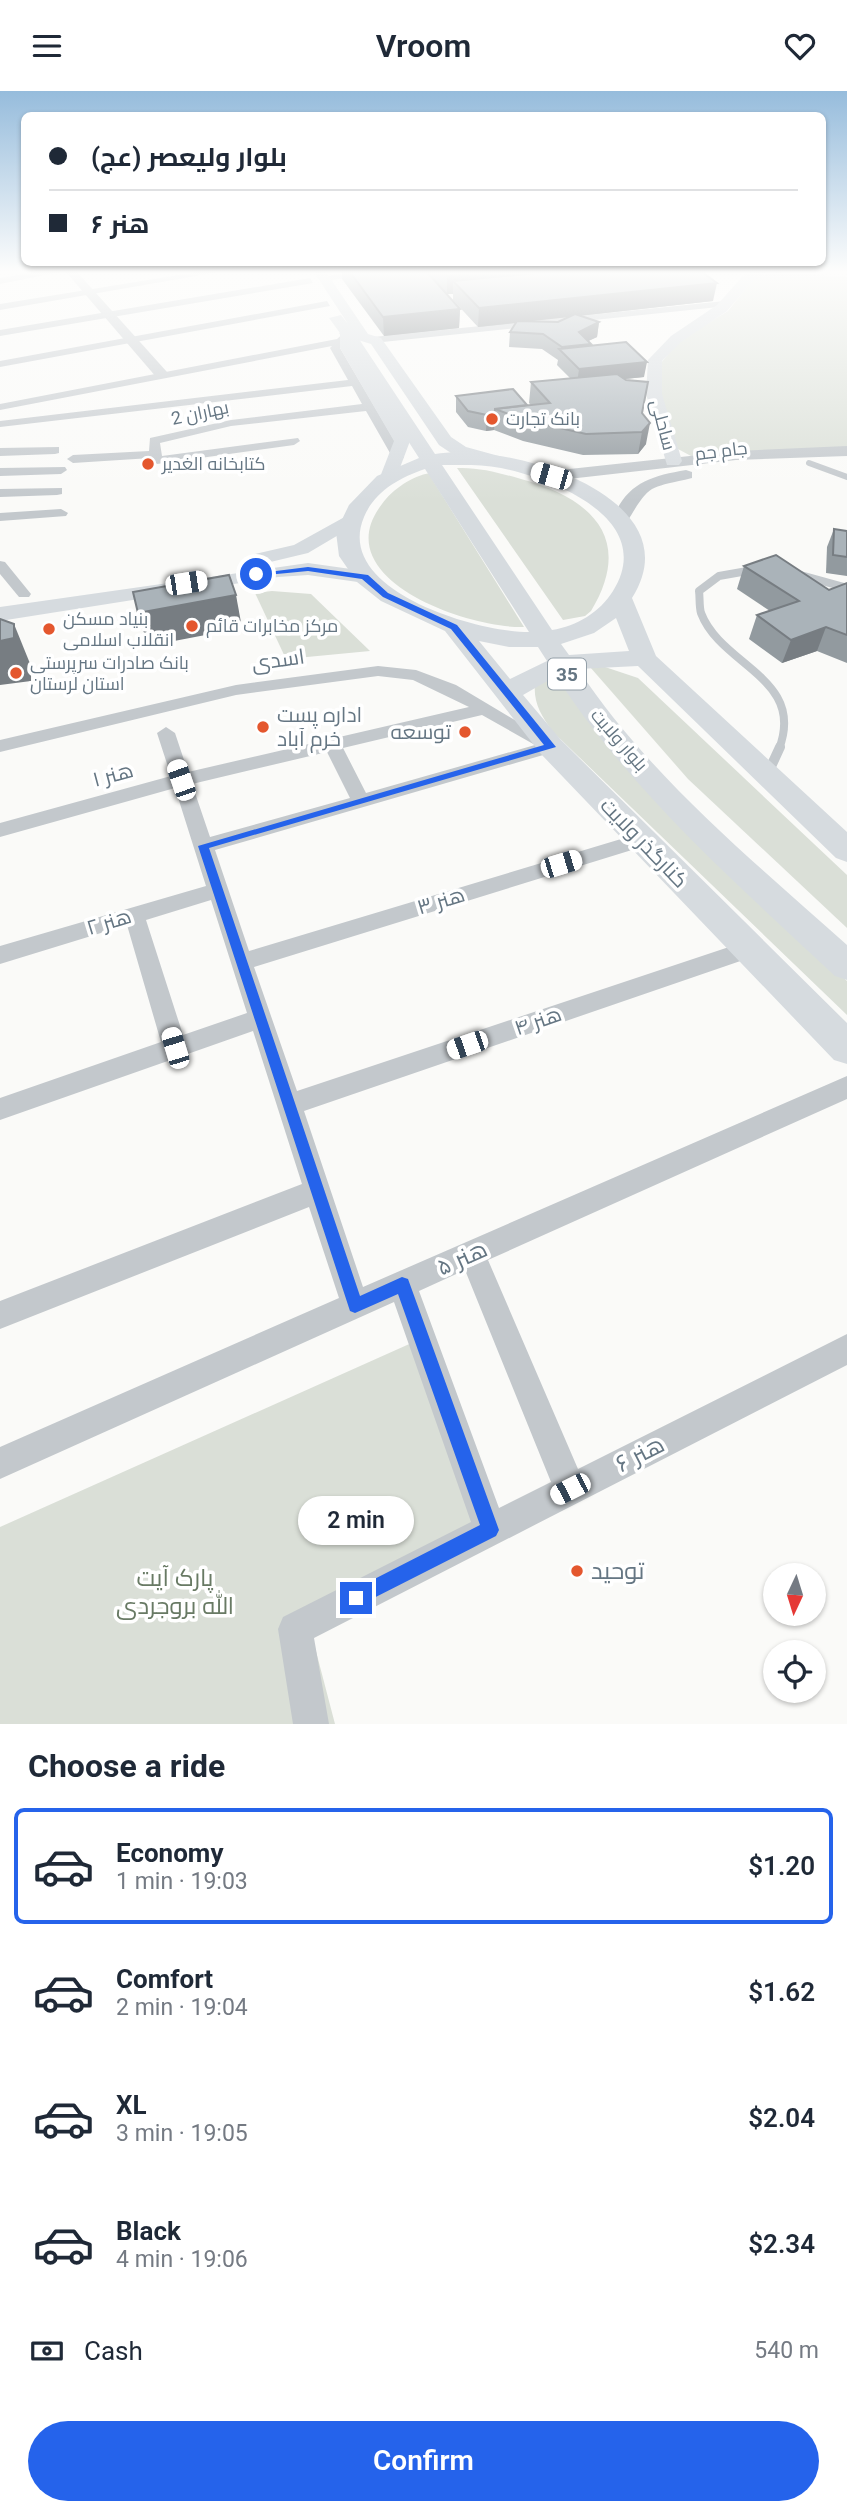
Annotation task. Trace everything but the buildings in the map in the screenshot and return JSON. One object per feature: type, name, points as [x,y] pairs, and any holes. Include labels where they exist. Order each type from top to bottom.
[{"type":"main road","points":[[347,348],[402,441],[397,468]]},
{"type":"main road","name":"بلوار ولایت","points":[[362,348],[591,709],[698,829],[847,966]]},
{"type":"main road","name":"بلوار ولایت","points":[[363,348],[610,711],[756,863],[847,945]]},
{"type":"main road","points":[[351,520],[349,548],[357,568],[386,595],[454,627],[502,638],[555,638],[597,622],[621,600],[632,577],[636,556],[631,537],[621,518],[579,488],[551,476],[460,451],[445,441],[365,348]]},
{"type":"main road","name":"ساحلی","points":[[666,348],[655,360],[654,394],[659,421],[673,461]]},
{"type":"main road","points":[[0,598],[267,557],[300,549],[351,520],[369,493],[397,468],[439,459],[490,461]]},
{"type":"main road","points":[[300,549],[307,555],[308,569]]},
{"type":"main road","points":[[0,614],[212,579],[308,569],[365,577]]},
{"type":"main road","points":[[621,600],[645,659],[847,850]]},
{"type":"main road","name":"کنارگذر ولایت","points":[[454,627],[496,701],[551,747],[747,950],[847,1048]]},
{"type":"main road","points":[[496,701],[533,674],[566,662],[604,657],[645,659]]},
{"type":"street","points":[[0,364],[86,348]]},
{"type":"street","points":[[138,348],[162,375]]},
{"type":"street","points":[[2,409],[302,348]]},
{"type":"street","points":[[335,348],[368,407],[397,468]]},
{"type":"street","points":[[0,424],[353,383]]},
{"type":"street","name":"بهاران 2","points":[[294,441],[158,460],[154,441],[231,423],[368,407]]},
{"type":"street","points":[[231,423],[244,447]]},
{"type":"street","points":[[0,452],[55,450]]},
{"type":"street","name":"جام جم","points":[[551,476],[673,461],[793,451],[847,451]]},
{"type":"street","points":[[73,459],[155,454]]},
{"type":"street","points":[[673,461],[685,475]]},
{"type":"street","name":"جام جم","points":[[621,518],[627,499],[641,486],[685,475],[847,463]]},
{"type":"street","points":[[0,472],[61,470]]},
{"type":"street","points":[[0,493],[57,491]]},
{"type":"street","points":[[0,517],[61,513]]},
{"type":"street","points":[[0,565],[24,594]]},
{"type":"street","name":"اسدی","points":[[0,746],[236,690],[378,671],[416,675],[450,689],[496,701]]},
{"type":"street","name":"هنر ۱","points":[[0,830],[181,780],[496,701]]},
{"type":"street","points":[[166,733],[355,1305]]},
{"type":"street","points":[[332,744],[360,799]]},
{"type":"street","points":[[203,846],[360,799],[551,747]]},
{"type":"street","name":"هنر ۳","points":[[242,962],[641,840]]},
{"type":"street","name":"هنر ۲","points":[[0,955],[218,890]]},
{"type":"street","points":[[134,914],[175,1048]]},
{"type":"street","name":"هنر ۴","points":[[289,1105],[747,950]]},
{"type":"street","points":[[0,1109],[260,1018]]},
{"type":"street","name":"هنر ۵","points":[[0,1463],[847,1087]]},
{"type":"street","points":[[0,1315],[317,1191]]},
{"type":"street","points":[[472,1254],[570,1489]]},
{"type":"street","points":[[402,1284],[490,1530]]},
{"type":"street","name":"هنر ۶","points":[[311,1724],[295,1629],[847,1349]]},
{"type":"lane","points":[[809,464],[847,469]]},
{"type":"lane","points":[[809,464],[847,477]]},
{"type":"lane","points":[[760,570],[719,576],[699,591],[701,611],[712,631],[772,690],[782,708],[786,721],[784,737],[766,776]]},
{"type":"lane","points":[[787,571],[847,588]]},
{"type":"green space","points":[[673,348],[847,348],[847,448],[691,456],[678,449],[662,404],[660,364]]},
{"type":"green space","points":[[457,468],[481,469],[546,487],[568,497],[586,510],[599,525],[607,542],[608,562],[603,585],[591,611],[585,616],[563,620]]},
{"type":"green space","points":[[430,473],[524,627],[470,619],[440,609],[411,594],[387,576],[372,555],[369,531],[382,504],[403,484]]},
{"type":"green space","points":[[272,591],[311,594],[370,651],[286,659],[255,593]]},
{"type":"green space","points":[[590,667],[605,667],[638,678],[847,875],[847,928],[688,779]]},
{"type":"green space","points":[[557,674],[717,860],[847,981],[847,1015],[553,732],[539,709],[535,682]]},
{"type":"green space","name":"پارک آیت الله بروجردی","points":[[416,1341],[485,1521],[306,1613],[335,1724],[0,1724],[0,1527]]},
{"type":"place","name":"بانک تجارت","points":[[492,419]]},
{"type":"place","name":"کتابخانه الغدیر","points":[[148,464]]},
{"type":"place","name":"مرکز مخابرات قائم","points":[[192,626]]},
{"type":"place","name":"بنیاد مسکن انقلاب اسلامی","points":[[49,629]]},
{"type":"place","name":"بانک صادرات سرپرستی استان لرستان","points":[[16,673]]},
{"type":"place","name":"اداره پست خرم آباد","points":[[263,727]]},
{"type":"place","name":"توسعه","points":[[465,732]]},
{"type":"place","name":"توحید","points":[[577,1571]]},
{"type":"route","points":[[256,574],[308,569],[365,577],[386,595],[415,612],[454,627],[551,747],[360,799],[203,846],[355,1305],[402,1284],[490,1530],[356,1598]]}]
